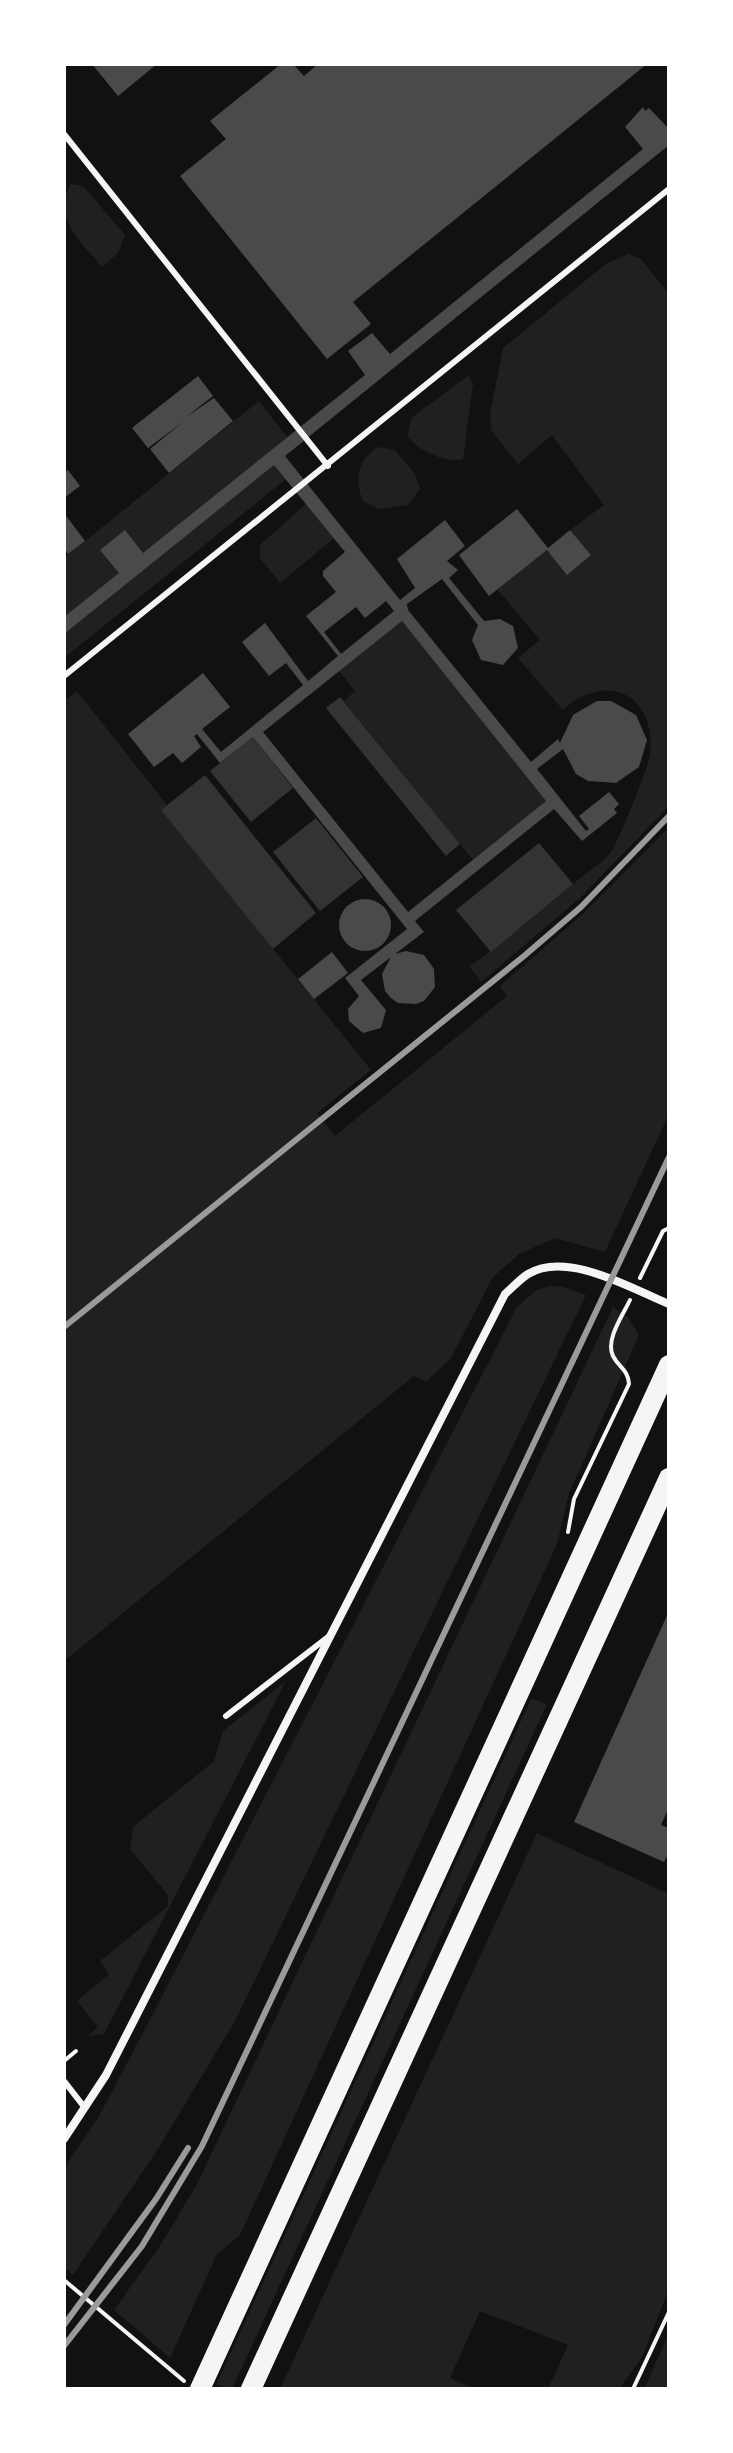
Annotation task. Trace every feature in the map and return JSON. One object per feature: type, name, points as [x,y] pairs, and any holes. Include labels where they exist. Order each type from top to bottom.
[{"type":"main road","points":[[194,2386],[669,1365]]},
{"type":"main road","points":[[251,2389],[669,1478]]},
{"type":"street","points":[[64,2139],[106,2075],[505,1294],[529,1272],[559,1267],[586,1269],[669,1304]]},
{"type":"lane","points":[[64,134],[328,466]]},
{"type":"lane","points":[[64,676],[669,189]]},
{"type":"lane","points":[[226,1716],[331,1635]]},
{"type":"lane","points":[[64,2081],[85,2108]]},
{"type":"path","points":[[566,1545],[574,1499],[629,1384],[628,1372],[612,1355],[611,1340],[663,1231],[669,1228]]},
{"type":"path","points":[[64,2061],[76,2051]]},
{"type":"path","points":[[64,2280],[194,2386]]},
{"type":"path","points":[[633,2389],[669,2312]]},
{"type":"path","points":[[188,2366],[194,2386]]},
{"type":"path","points":[[178,2389],[194,2386]]},
{"type":"shaded area","points":[[71,184],[83,186],[125,235],[118,253],[102,267],[66,218],[65,196]]},
{"type":"shaded area","points":[[629,254],[641,259],[669,294],[669,806],[580,898],[481,982],[469,966],[611,852],[633,804],[650,755],[646,717],[626,695],[612,691],[596,692],[563,710],[518,658],[540,640],[497,589],[547,550],[567,574],[591,555],[570,530],[604,505],[552,435],[518,464],[491,430],[490,414],[503,348],[607,263]]},
{"type":"shaded area","points":[[469,375],[473,384],[463,459],[441,458],[425,451],[408,436],[411,418]]},
{"type":"shaded area","points":[[259,401],[287,437],[266,455],[286,479],[64,658],[64,558]]},
{"type":"shaded area","points":[[378,447],[395,450],[415,474],[420,489],[408,505],[379,509],[363,501],[360,471],[366,458]]},
{"type":"shaded area","points":[[306,504],[334,538],[280,583],[260,558],[260,545]]},
{"type":"shaded area","points":[[402,621],[546,801],[473,860],[344,701],[355,691],[339,671]]},
{"type":"shaded area","points":[[77,691],[167,805],[162,811],[371,1070],[317,1113],[335,1136],[507,996],[500,986],[585,912],[669,827],[669,1114],[605,1252],[555,1238],[519,1254],[493,1277],[451,1358],[426,1382],[414,1376],[64,1661],[64,701]]},
{"type":"shaded area","points":[[340,697],[460,844],[446,856],[326,708]]},
{"type":"shaded area","points":[[253,737],[293,788],[251,822],[210,771]]},
{"type":"shaded area","points":[[205,775],[316,913],[273,949],[161,810]]},
{"type":"shaded area","points":[[316,818],[363,877],[320,911],[273,852]]},
{"type":"shaded area","points":[[539,843],[573,884],[491,952],[456,910]]},
{"type":"shaded area","points":[[549,1286],[564,1287],[586,1295],[235,2021],[158,2149],[73,2275],[64,2267],[64,2168],[98,2118],[142,2035],[517,1307],[535,1291]]},
{"type":"shaded area","points":[[613,1307],[629,1318],[639,1335],[569,1494],[557,1544],[240,2235],[217,2254],[170,2358],[114,2310],[160,2246],[196,2186]]},
{"type":"shaded area","points":[[286,1681],[104,2034],[88,2036],[98,2027],[77,2001],[109,1974],[100,1961],[168,1906],[168,1895],[130,1849],[133,1827],[214,1761],[223,1731]]},
{"type":"shaded area","points":[[531,1699],[547,1704],[232,2389],[216,2385]]},
{"type":"shaded area","points":[[537,1833],[669,1894],[669,2289],[642,2357],[619,2389],[548,2389],[568,2345],[480,2311],[450,2378],[475,2389],[280,2389]]},
{"type":"shaded area","points":[[669,2333],[669,2389],[644,2389]]},
{"type":"building","points":[[92,64],[157,64],[118,96]]},
{"type":"building","points":[[281,64],[293,64],[304,76],[318,64],[647,64],[353,302],[371,324],[327,359],[180,176],[226,139],[210,121]]},
{"type":"building","points":[[643,107],[645,111],[649,108],[669,129],[669,145],[285,456],[400,600],[415,588],[397,559],[445,520],[465,546],[447,561],[458,570],[449,578],[484,621],[500,619],[513,626],[518,648],[503,665],[481,660],[472,640],[478,625],[442,579],[407,604],[408,610],[531,762],[558,739],[560,743],[573,715],[597,701],[611,701],[636,715],[647,740],[639,767],[616,783],[588,781],[576,774],[563,749],[537,769],[586,831],[589,829],[579,816],[609,792],[619,804],[614,809],[617,813],[582,841],[554,809],[415,921],[424,932],[395,954],[406,951],[424,955],[434,969],[435,987],[424,1001],[398,1003],[385,991],[382,974],[391,957],[361,980],[386,1010],[381,1028],[363,1033],[349,1021],[348,1009],[359,996],[345,978],[407,929],[253,737],[220,763],[197,734],[194,736],[201,747],[182,763],[173,753],[154,767],[128,734],[203,673],[230,707],[202,729],[221,752],[303,685],[286,663],[269,676],[242,642],[265,623],[308,681],[338,656],[306,616],[336,592],[323,576],[323,571],[345,552],[274,465],[64,634],[64,617],[119,573],[100,550],[125,530],[143,553],[365,375],[348,351],[372,333],[390,354],[643,149],[625,127]],"holes":[[[386,601],[394,611],[341,654],[324,632],[356,607],[365,618]],[[402,621],[546,801],[408,912],[263,732]]]},
{"type":"building","points":[[198,376],[213,396],[186,417],[214,398],[233,421],[169,473],[150,449],[183,422],[148,448],[132,428]]},
{"type":"building","points":[[68,470],[80,486],[64,498],[64,473]]},
{"type":"building","points":[[517,509],[548,548],[570,530],[591,555],[567,575],[547,550],[489,596],[459,555]]},
{"type":"building","points":[[64,513],[85,541],[68,554],[64,548]]},
{"type":"building","points":[[365,899],[383,907],[391,925],[383,943],[365,951],[347,943],[339,925],[347,907]]},
{"type":"building","points":[[332,952],[348,973],[314,999],[298,979]]},
{"type":"building","points":[[669,1611],[669,1807],[661,1825],[669,1828],[669,1852],[664,1862],[574,1822]]},
{"type":"railway","points":[[64,1327],[524,956],[581,907],[669,816]]},
{"type":"railway","points":[[64,2346],[142,2246],[202,2146],[669,1157]]},
{"type":"railway","points":[[64,2325],[156,2199],[188,2148]]}]
